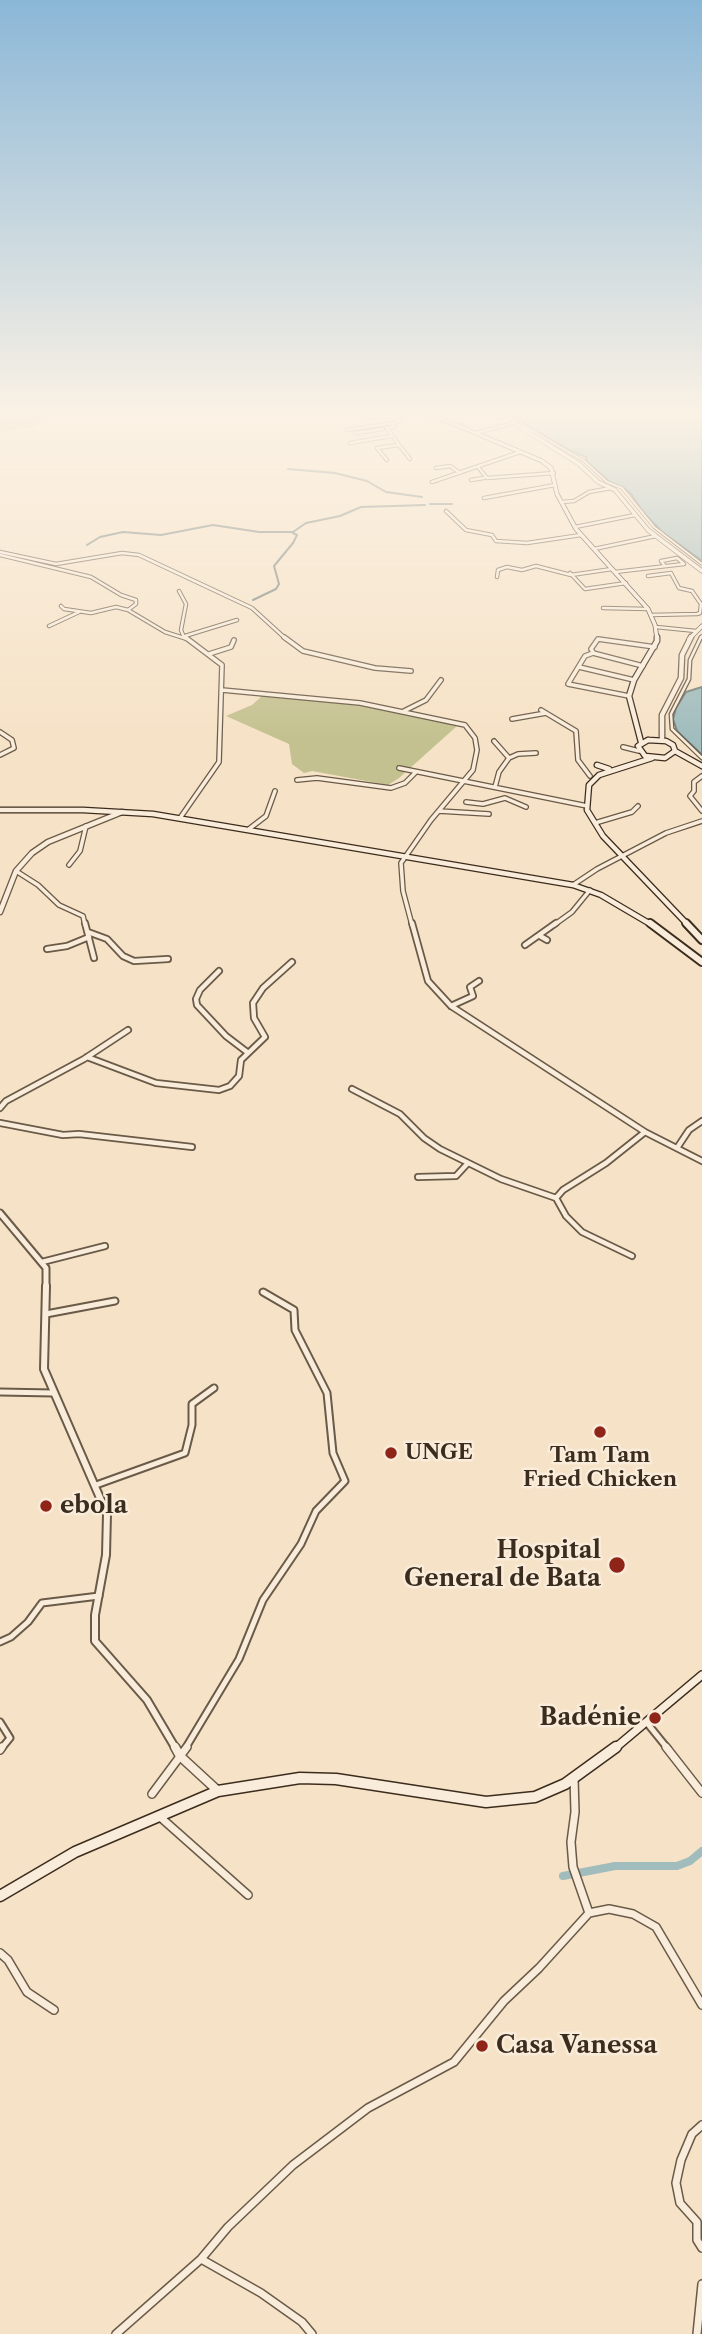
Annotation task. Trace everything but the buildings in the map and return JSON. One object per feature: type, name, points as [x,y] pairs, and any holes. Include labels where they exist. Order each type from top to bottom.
[{"type":"main road","points":[[572,522],[648,609],[656,627],[655,647],[634,680],[629,696],[640,747],[637,760],[631,764]]},
{"type":"main road","points":[[637,727],[652,739],[673,745],[675,751],[702,766]]},
{"type":"main road","points":[[640,747],[652,739]]},
{"type":"main road","points":[[640,747],[652,758]]},
{"type":"main road","points":[[669,757],[675,751]]},
{"type":"main road","points":[[694,762],[669,757],[652,758],[601,773],[589,785],[587,806],[594,824],[702,940]]},
{"type":"main road","points":[[597,765],[614,769]]},
{"type":"main road","points":[[0,810],[125,811],[180,818],[573,885],[590,890],[655,925],[699,956],[702,962]]},
{"type":"main road","points":[[0,1896],[75,1852],[218,1791],[250,1784],[300,1778],[336,1779],[486,1802],[535,1797],[574,1778],[646,1723],[702,1675]]},
{"type":"street","points":[[457,522],[466,530],[492,535],[496,541],[527,543],[581,535]]},
{"type":"street","points":[[575,527],[600,522]]},
{"type":"street","points":[[642,522],[702,571]]},
{"type":"street","points":[[650,522],[702,564]]},
{"type":"street","points":[[594,549],[656,536]]},
{"type":"street","points":[[0,553],[91,577],[121,595],[136,600],[136,604],[128,610]]},
{"type":"street","points":[[0,553],[56,564],[122,553],[139,555],[252,608],[278,633],[303,651],[374,668],[411,671]]},
{"type":"street","points":[[498,577],[498,570],[507,567],[522,570],[536,566],[568,574],[613,569],[653,567],[665,566],[684,564],[677,558],[661,561],[665,566]]},
{"type":"street","points":[[653,567],[660,574]]},
{"type":"street","points":[[648,576],[671,573],[679,588],[692,591],[701,604],[700,613],[651,615]]},
{"type":"street","points":[[568,574],[585,589],[626,583]]},
{"type":"street","points":[[179,591],[186,604],[181,630],[184,636]]},
{"type":"street","points":[[61,606],[64,609],[86,612]]},
{"type":"street","points":[[49,626],[75,613],[116,607],[128,610],[164,632],[184,636],[222,666],[219,762],[180,818]]},
{"type":"street","points":[[603,608],[648,609]]},
{"type":"street","points":[[184,636],[237,620]]},
{"type":"street","points":[[662,740],[662,715],[681,678],[682,655],[687,641],[702,626]]},
{"type":"street","points":[[656,627],[696,631]]},
{"type":"street","points":[[702,636],[690,660],[688,679],[671,715],[673,729],[678,737],[702,758]]},
{"type":"street","points":[[593,653],[591,649],[598,639],[655,647]]},
{"type":"street","points":[[209,654],[231,647],[234,640]]},
{"type":"street","points":[[629,696],[568,685],[585,656],[593,653],[644,666]]},
{"type":"street","points":[[579,667],[634,680]]},
{"type":"street","points":[[404,711],[426,700],[441,680]]},
{"type":"street","points":[[222,690],[349,701],[455,721],[469,730],[475,737],[478,754],[473,770],[401,863],[402,880],[428,981],[451,1006],[475,1024],[645,1132],[702,1161]]},
{"type":"street","points":[[541,710],[576,731],[578,760],[590,776]]},
{"type":"street","points":[[513,719],[546,713]]},
{"type":"street","points":[[0,732],[12,740],[14,748],[0,755]]},
{"type":"street","points":[[494,741],[509,758]]},
{"type":"street","points":[[495,787],[499,772],[509,758],[518,754],[536,753]]},
{"type":"street","points":[[399,768],[587,806]]},
{"type":"street","points":[[297,780],[317,778],[391,788],[405,783],[417,771]]},
{"type":"street","points":[[702,776],[694,782],[694,791],[690,796],[702,811]]},
{"type":"street","points":[[249,829],[266,816],[275,791]]},
{"type":"street","points":[[510,799],[515,791]]},
{"type":"street","points":[[466,802],[483,804],[496,799],[510,799],[527,807]]},
{"type":"street","points":[[594,824],[632,812],[638,806]]},
{"type":"street","points":[[0,912],[16,871],[40,846],[125,811]]},
{"type":"street","points":[[439,811],[489,814]]},
{"type":"street","points":[[573,885],[622,855],[671,831],[702,821]]},
{"type":"street","points":[[69,865],[80,851],[86,826]]},
{"type":"street","points":[[16,871],[38,885],[59,905],[79,913],[94,958]]},
{"type":"street","points":[[524,946],[572,912],[590,890]]},
{"type":"street","points":[[87,931],[107,939],[122,956],[134,961],[168,959]]},
{"type":"street","points":[[540,936],[547,940]]},
{"type":"street","points":[[47,949],[67,946],[89,937]]},
{"type":"street","points":[[87,1057],[156,1083],[219,1090],[230,1086],[239,1076],[241,1060],[265,1037],[254,1018],[253,1003],[262,988],[292,961]]},
{"type":"street","points":[[219,971],[200,990],[197,1004],[226,1036],[247,1052]]},
{"type":"street","points":[[451,1006],[473,996],[470,986],[479,981]]},
{"type":"street","points":[[0,1108],[6,1101],[87,1057],[128,1030]]},
{"type":"street","points":[[352,1089],[387,1105],[424,1138],[468,1163],[501,1179],[556,1198],[566,1216],[582,1232],[632,1256]]},
{"type":"street","points":[[677,1148],[689,1130],[702,1121]]},
{"type":"street","points":[[0,1123],[63,1135],[79,1134],[192,1147]]},
{"type":"street","points":[[556,1198],[563,1190],[606,1163],[645,1132]]},
{"type":"street","points":[[418,1177],[456,1176],[468,1163]]},
{"type":"street","points":[[0,1213],[47,1275],[42,1363],[53,1393],[105,1505],[108,1528],[95,1615],[95,1642],[147,1700],[180,1756],[218,1791]]},
{"type":"street","points":[[40,1263],[105,1247]]},
{"type":"street","points":[[152,1794],[196,1735],[217,1700],[270,1588],[301,1544],[321,1504],[340,1489],[345,1481],[333,1453],[327,1393],[295,1330],[294,1310],[263,1292]]},
{"type":"street","points":[[46,1314],[115,1301]]},
{"type":"street","points":[[96,1485],[172,1460],[184,1453],[192,1425],[192,1404],[214,1388]]},
{"type":"street","points":[[0,1392],[53,1393]]},
{"type":"street","points":[[0,1642],[11,1637],[29,1622],[42,1602],[99,1596]]},
{"type":"street","points":[[0,1722],[10,1738],[0,1751]]},
{"type":"street","points":[[646,1723],[702,1793]]},
{"type":"street","points":[[574,1778],[575,1812],[571,1842],[573,1867],[589,1913]]},
{"type":"street","points":[[158,1815],[248,1895]]},
{"type":"street","points":[[116,2334],[201,2259],[228,2227],[293,2165],[368,2108],[454,2062],[504,2001],[539,1968],[589,1913],[609,1909],[621,1911],[643,1917],[656,1927],[702,2005]]},
{"type":"street","points":[[0,1953],[8,1960],[27,1992],[54,2010]]},
{"type":"street","points":[[702,2125],[692,2134],[681,2160],[676,2183],[680,2203],[697,2222],[697,2240],[702,2248]]},
{"type":"street","points":[[201,2259],[261,2293],[302,2322],[312,2334]]},
{"type":"street","points":[[696,2334],[702,2284]]},
{"type":"shaded area","points":[[263,695],[351,703],[444,720],[457,723],[457,726],[388,785],[312,771],[304,773],[292,764],[289,744],[226,716],[252,705]]},
{"type":"water","points":[[652,522],[702,522],[702,561]]},
{"type":"water","points":[[702,687],[702,755],[677,731],[673,719],[686,692]]},
{"type":"waterway","points":[[87,545],[100,537],[123,532],[161,535],[213,525],[259,532],[293,532],[311,522]]},
{"type":"waterway","points":[[253,600],[276,589],[279,584],[274,566],[293,543],[297,535],[293,533]]},
{"type":"waterway","points":[[563,1876],[615,1866],[677,1866],[690,1861],[702,1851]]},
{"type":"place","name":"Tam Tam Fried Chicken","points":[[600,1432]]},
{"type":"place","name":"UNGE","points":[[391,1453]]},
{"type":"place","name":"ebola","points":[[46,1506]]},
{"type":"place","name":"Hospital General de Bata","points":[[617,1565]]},
{"type":"place","name":"Badénie","points":[[655,1718]]},
{"type":"place","name":"Casa Vanessa","points":[[482,2046]]}]
